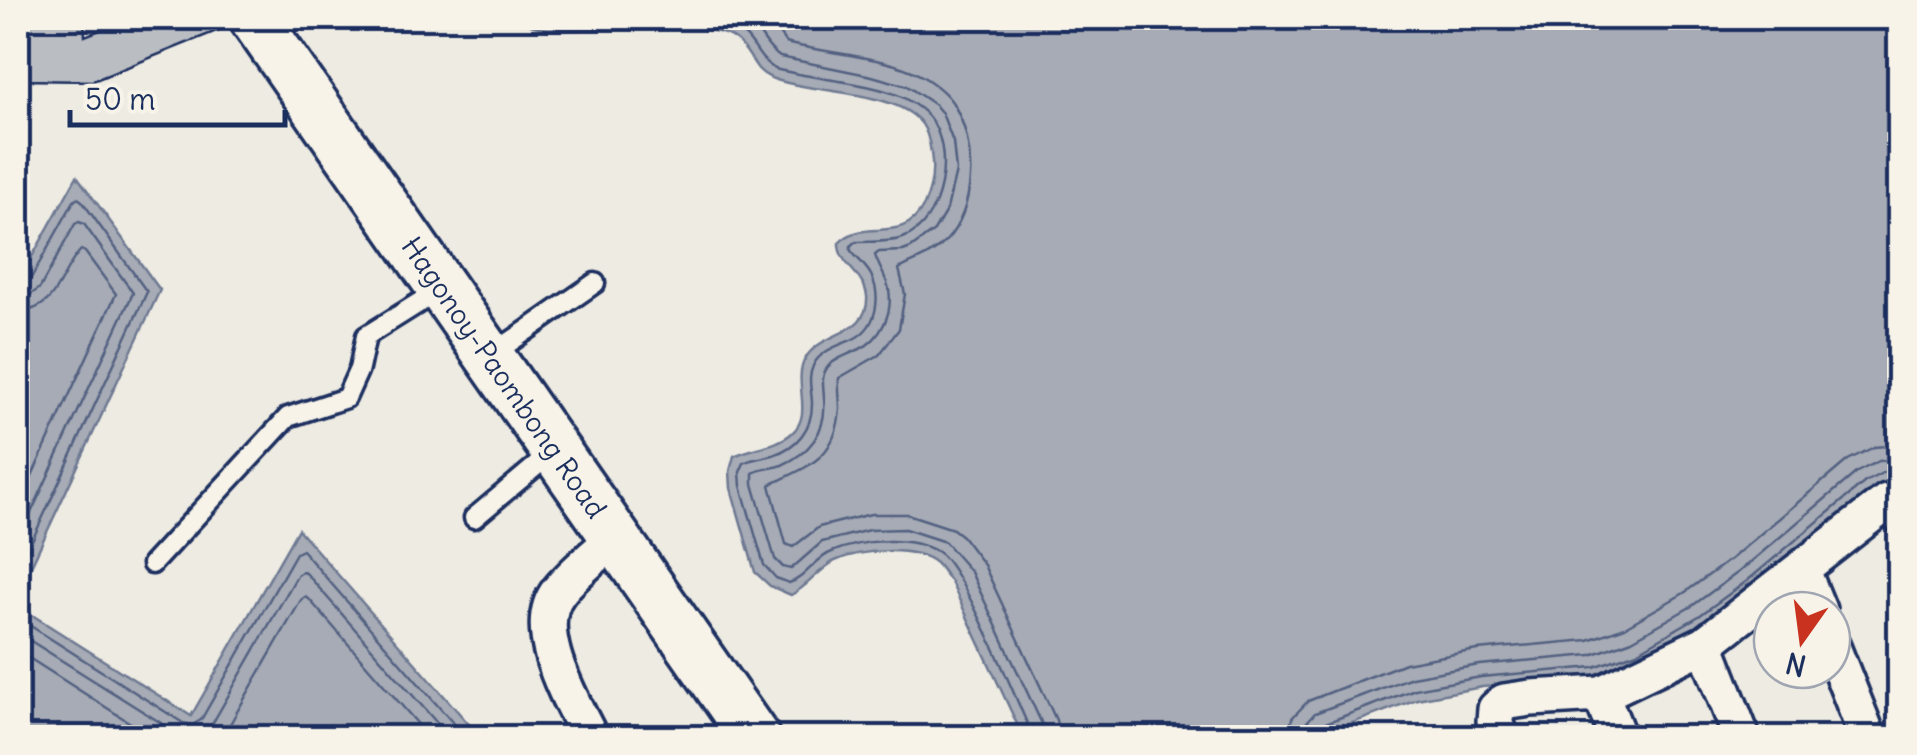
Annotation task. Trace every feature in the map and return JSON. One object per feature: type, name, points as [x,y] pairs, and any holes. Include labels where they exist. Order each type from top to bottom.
[{"type":"main road","name":"Hagonoy-Paombong Road","points":[[254,18],[756,738]]},
{"type":"street","points":[[1501,738],[1495,721],[1496,709],[1504,702],[1601,694],[1705,644],[1887,502],[1900,514]]},
{"type":"street","points":[[590,738],[558,672],[548,632],[551,608],[557,593],[616,537]]},
{"type":"street","points":[[1802,570],[1810,590]]},
{"type":"street","points":[[1705,644],[1742,738]]},
{"type":"street","points":[[1849,690],[1868,738]]},
{"type":"street","points":[[1601,694],[1618,738]]},
{"type":"lane","points":[[490,356],[595,283]]},
{"type":"lane","points":[[152,564],[288,418],[346,398],[359,369],[366,336],[442,288]]},
{"type":"lane","points":[[474,518],[556,450]]},
{"type":"water","points":[[521,18],[1899,18],[1899,483],[1886,482],[1871,490],[1705,625],[1641,661],[1596,677],[1482,687],[1417,699],[1315,737],[1023,737],[951,582],[936,563],[901,552],[858,554],[830,564],[791,595],[770,586],[755,572],[731,488],[734,456],[779,441],[798,425],[805,359],[821,343],[853,326],[866,309],[865,288],[843,257],[839,243],[860,232],[905,225],[924,205],[931,186],[932,166],[922,124],[893,104],[771,78],[757,68],[737,41],[716,32],[662,27],[547,30]]},
{"type":"water","points":[[77,176],[160,290],[18,594],[18,282]]},
{"type":"water","points":[[298,529],[480,737],[18,737],[18,606],[191,716]]},
{"type":"building","points":[[18,18],[84,18],[85,36],[131,18],[227,18],[229,26],[93,81],[18,80]]}]
